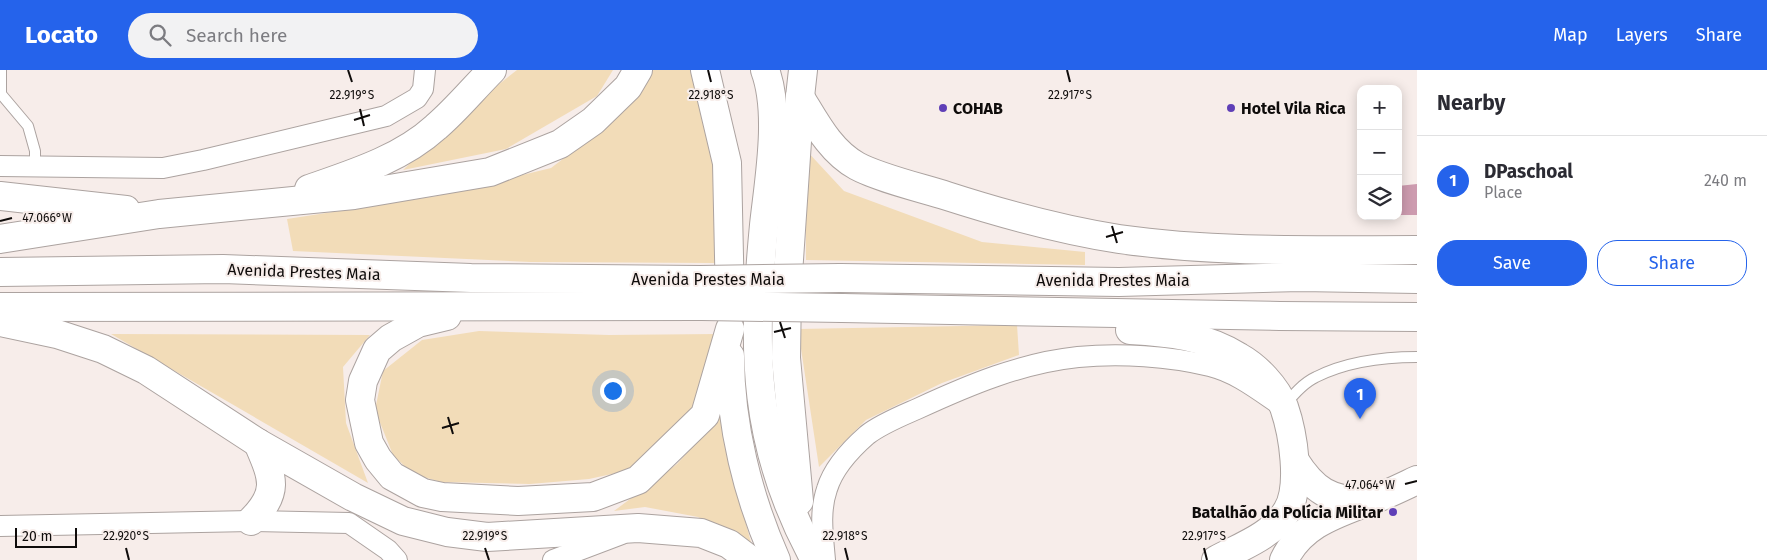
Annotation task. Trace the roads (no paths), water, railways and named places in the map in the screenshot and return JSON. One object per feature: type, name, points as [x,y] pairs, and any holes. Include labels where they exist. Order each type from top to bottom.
[{"type":"main road","points":[[270,203],[362,170],[400,152],[435,128],[492,70]]},
{"type":"main road","points":[[0,239],[160,214],[354,195],[490,172],[560,144],[593,121],[628,87],[638,70]]},
{"type":"main road","points":[[705,70],[728,163],[730,214],[730,368],[739,444],[749,483],[776,560]]},
{"type":"main road","points":[[764,70],[768,80],[773,134],[757,339],[759,391],[769,448],[787,503],[810,551]]},
{"type":"main road","points":[[803,70],[787,289],[786,358],[798,494],[810,551]]},
{"type":"main road","points":[[800,97],[819,129],[834,149],[858,166],[996,212],[1118,239],[1205,248],[1417,250]]},
{"type":"main road","points":[[0,196],[160,214]]},
{"type":"main road","name":"Avenida Prestes Maia","points":[[0,272],[223,269],[471,278],[701,293],[842,308],[1417,317]]},
{"type":"main road","name":"Avenida Prestes Maia","points":[[0,307],[478,307],[701,293],[840,278],[1118,282],[1301,277],[1417,279]]},
{"type":"main road","points":[[478,307],[418,323],[390,338],[377,350],[363,381],[360,400],[362,416],[374,451],[392,476],[423,493],[442,497],[518,501],[593,497],[638,480],[705,415],[730,329]]},
{"type":"main road","points":[[1029,310],[1045,320],[1062,324],[1156,331],[1188,336],[1216,345],[1240,357],[1263,376],[1283,407],[1295,461],[1295,484],[1291,502],[1286,512],[1261,536],[1215,560]]},
{"type":"main road","points":[[0,322],[57,334],[104,349],[146,370],[258,443],[353,498],[394,518],[447,532],[487,537],[638,528],[701,534],[728,544],[750,560]]},
{"type":"main road","points":[[250,521],[266,506],[271,490],[270,473],[258,443]]},
{"type":"main road","points":[[1295,461],[1305,476],[1318,489],[1330,496],[1342,501],[1368,502]]},
{"type":"main road","points":[[1284,560],[1291,546],[1313,525],[1333,514],[1368,502],[1417,480]]},
{"type":"main road","points":[[1215,560],[1236,558],[1253,560]]},
{"type":"street","points":[[0,166],[163,168],[386,116],[416,98],[423,89],[425,70]]},
{"type":"street","points":[[825,560],[821,519],[827,488],[843,460],[868,434],[875,430],[991,377],[1034,364],[1079,357],[1133,356],[1173,360],[1209,366],[1229,372],[1283,407]]},
{"type":"street","points":[[0,526],[250,521],[349,523],[388,550],[397,560]]},
{"type":"street","points":[[553,560],[638,528]]},
{"type":"lane","points":[[1,70],[1,94],[28,126],[35,152],[35,165]]},
{"type":"lane","points":[[1283,407],[1297,390],[1314,377],[1344,367],[1392,357],[1417,357]]},
{"type":"place","name":"COHAB","points":[[943,108]]},
{"type":"place","name":"Hotel Vila Rica","points":[[1231,108]]},
{"type":"place","name":"DPaschoal","points":[[1360,419]]},
{"type":"place","name":"Batalhão da Polícia Militar","points":[[1393,512]]}]
